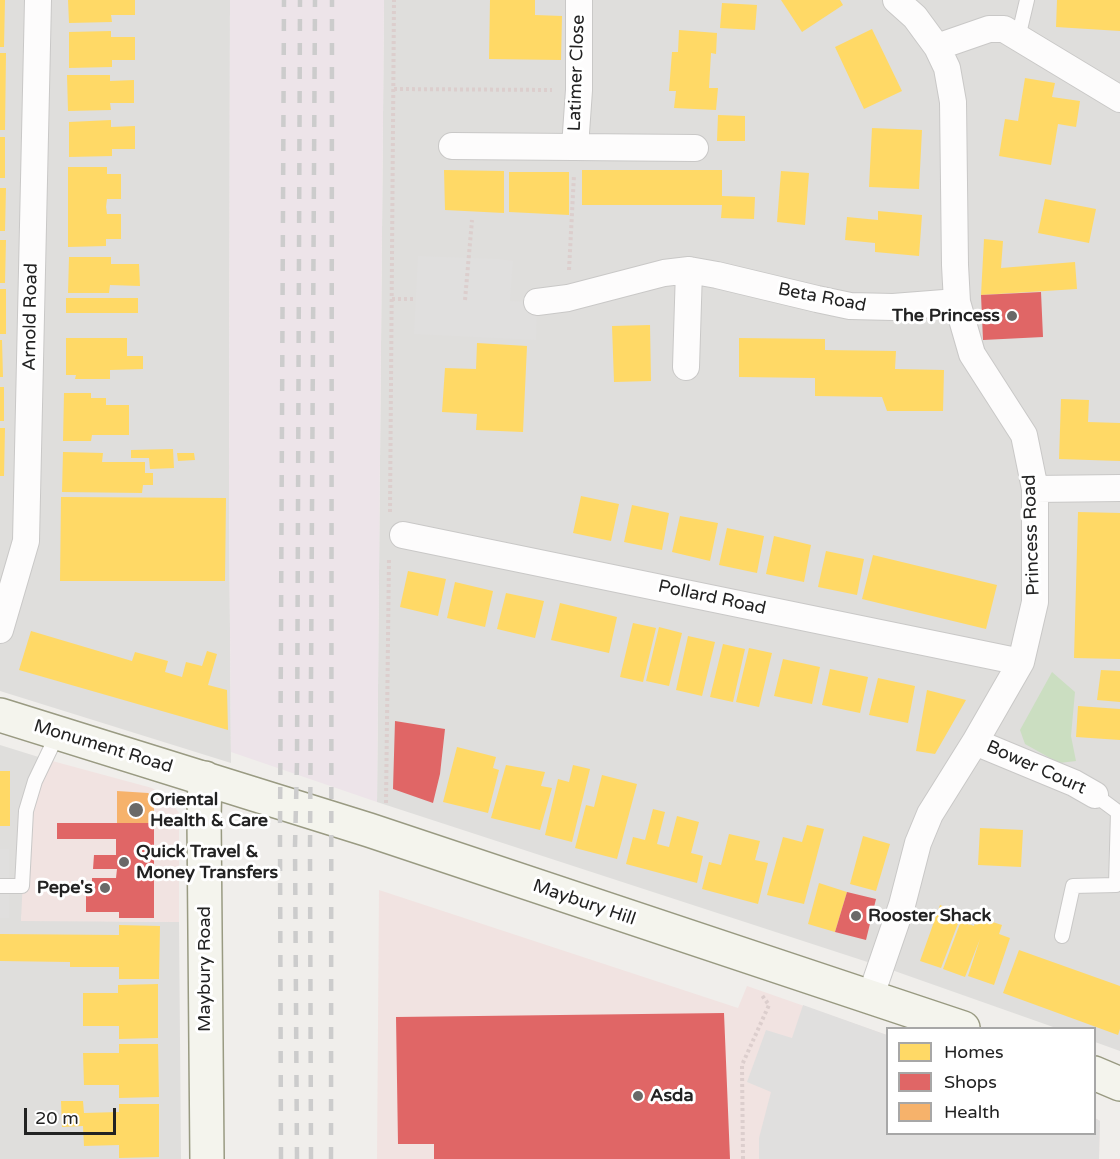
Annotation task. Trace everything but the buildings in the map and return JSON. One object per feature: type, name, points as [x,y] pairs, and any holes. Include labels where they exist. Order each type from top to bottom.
[{"type":"street","name":"Arnold Road","points":[[0,630],[26,541],[38,0]]},
{"type":"street","name":"Latimer Close","points":[[575,147],[579,90],[579,0]]},
{"type":"street","name":"Princess Road","points":[[870,998],[902,905],[918,843],[930,814],[1021,662],[1035,602],[1035,489],[1024,435],[972,354],[957,303],[953,102],[947,68],[937,47],[915,17],[896,0]]},
{"type":"street","points":[[937,47],[990,29],[1004,29],[1120,99]]},
{"type":"street","name":"Latimer Close","points":[[452,146],[695,148]]},
{"type":"street","points":[[686,367],[689,270]]},
{"type":"street","name":"Beta Road","points":[[537,302],[568,297],[664,273],[689,270],[850,306],[893,307],[957,303]]},
{"type":"street","points":[[1035,489],[1120,488]]},
{"type":"street","name":"Pollard Road","points":[[394,535],[1021,662]]},
{"type":"street","name":"Monument Road","points":[[0,715],[53,743],[206,778]]},
{"type":"street","name":"Bower Court","points":[[975,742],[1074,783],[1095,795]]},
{"type":"street","name":"Maybury Hill","points":[[206,778],[369,830],[957,1027]]},
{"type":"street","name":"Maybury Road","points":[[206,778],[204,817],[207,1159]]},
{"type":"street","points":[[1096,1073],[1120,1084]]},
{"type":"lane","points":[[1017,38],[1027,0]]},
{"type":"lane","points":[[0,886],[22,886],[26,811],[34,781],[53,743]]},
{"type":"lane","points":[[1062,936],[1073,886],[1118,885],[1118,812],[1095,795]]},
{"type":"path","points":[[386,806],[394,535],[392,299],[394,0]]},
{"type":"path","points":[[394,89],[579,90]]},
{"type":"path","points":[[568,297],[575,147]]},
{"type":"path","points":[[465,300],[472,220]]},
{"type":"path","points":[[392,299],[416,299]]},
{"type":"path","points":[[743,1159],[742,1065],[769,1005],[756,985],[764,963]]},
{"type":"shaded area","points":[[0,0],[230,0],[231,763],[0,691]]},
{"type":"shaded area","points":[[230,0],[384,0],[377,802],[231,752]]},
{"type":"shaded area","points":[[384,0],[1120,0],[1120,1051],[1096,1042],[1096,1027],[1053,1027],[889,969],[377,802]]},
{"type":"shaded area","points":[[418,256],[513,261],[510,301],[537,302],[536,340],[414,334]]},
{"type":"shaded area","points":[[0,745],[45,759],[21,920],[179,922],[181,1159],[0,1159]]},
{"type":"shaded area","points":[[45,759],[152,788],[169,799],[179,813],[179,922],[21,921],[26,811]]},
{"type":"shaded area","points":[[0,849],[9,849],[9,918],[0,918]]},
{"type":"shaded area","points":[[379,890],[738,1008],[747,986],[886,1035],[886,1135],[1096,1135],[1096,1119],[1100,1121],[1099,1159],[377,1159]]},
{"type":"shaded area","points":[[803,1005],[886,1035],[886,1135],[1096,1135],[1096,1119],[1100,1121],[1099,1159],[759,1159],[759,1138],[771,1092],[747,1082],[766,1030],[792,1038]]},
{"type":"green space","points":[[1052,672],[1075,692],[1071,736],[1076,761],[1059,763],[1025,744],[1020,730]]},
{"type":"railway","points":[[281,1159],[280,838],[284,0]]},
{"type":"railway","points":[[297,1159],[295,846],[300,0]]},
{"type":"railway","points":[[311,1159],[310,850],[315,0]]},
{"type":"railway","points":[[331,1159],[332,0]]},
{"type":"place","name":"The Princess","points":[[1012,316]]},
{"type":"place","name":"Oriental Health & Care","points":[[136,810]]},
{"type":"place","name":"Quick Travel & Money Transfers","points":[[124,862]]},
{"type":"place","name":"Pepe's","points":[[105,888]]},
{"type":"place","name":"Rooster Shack","points":[[856,916]]},
{"type":"place","name":"Asda","points":[[638,1096]]}]
